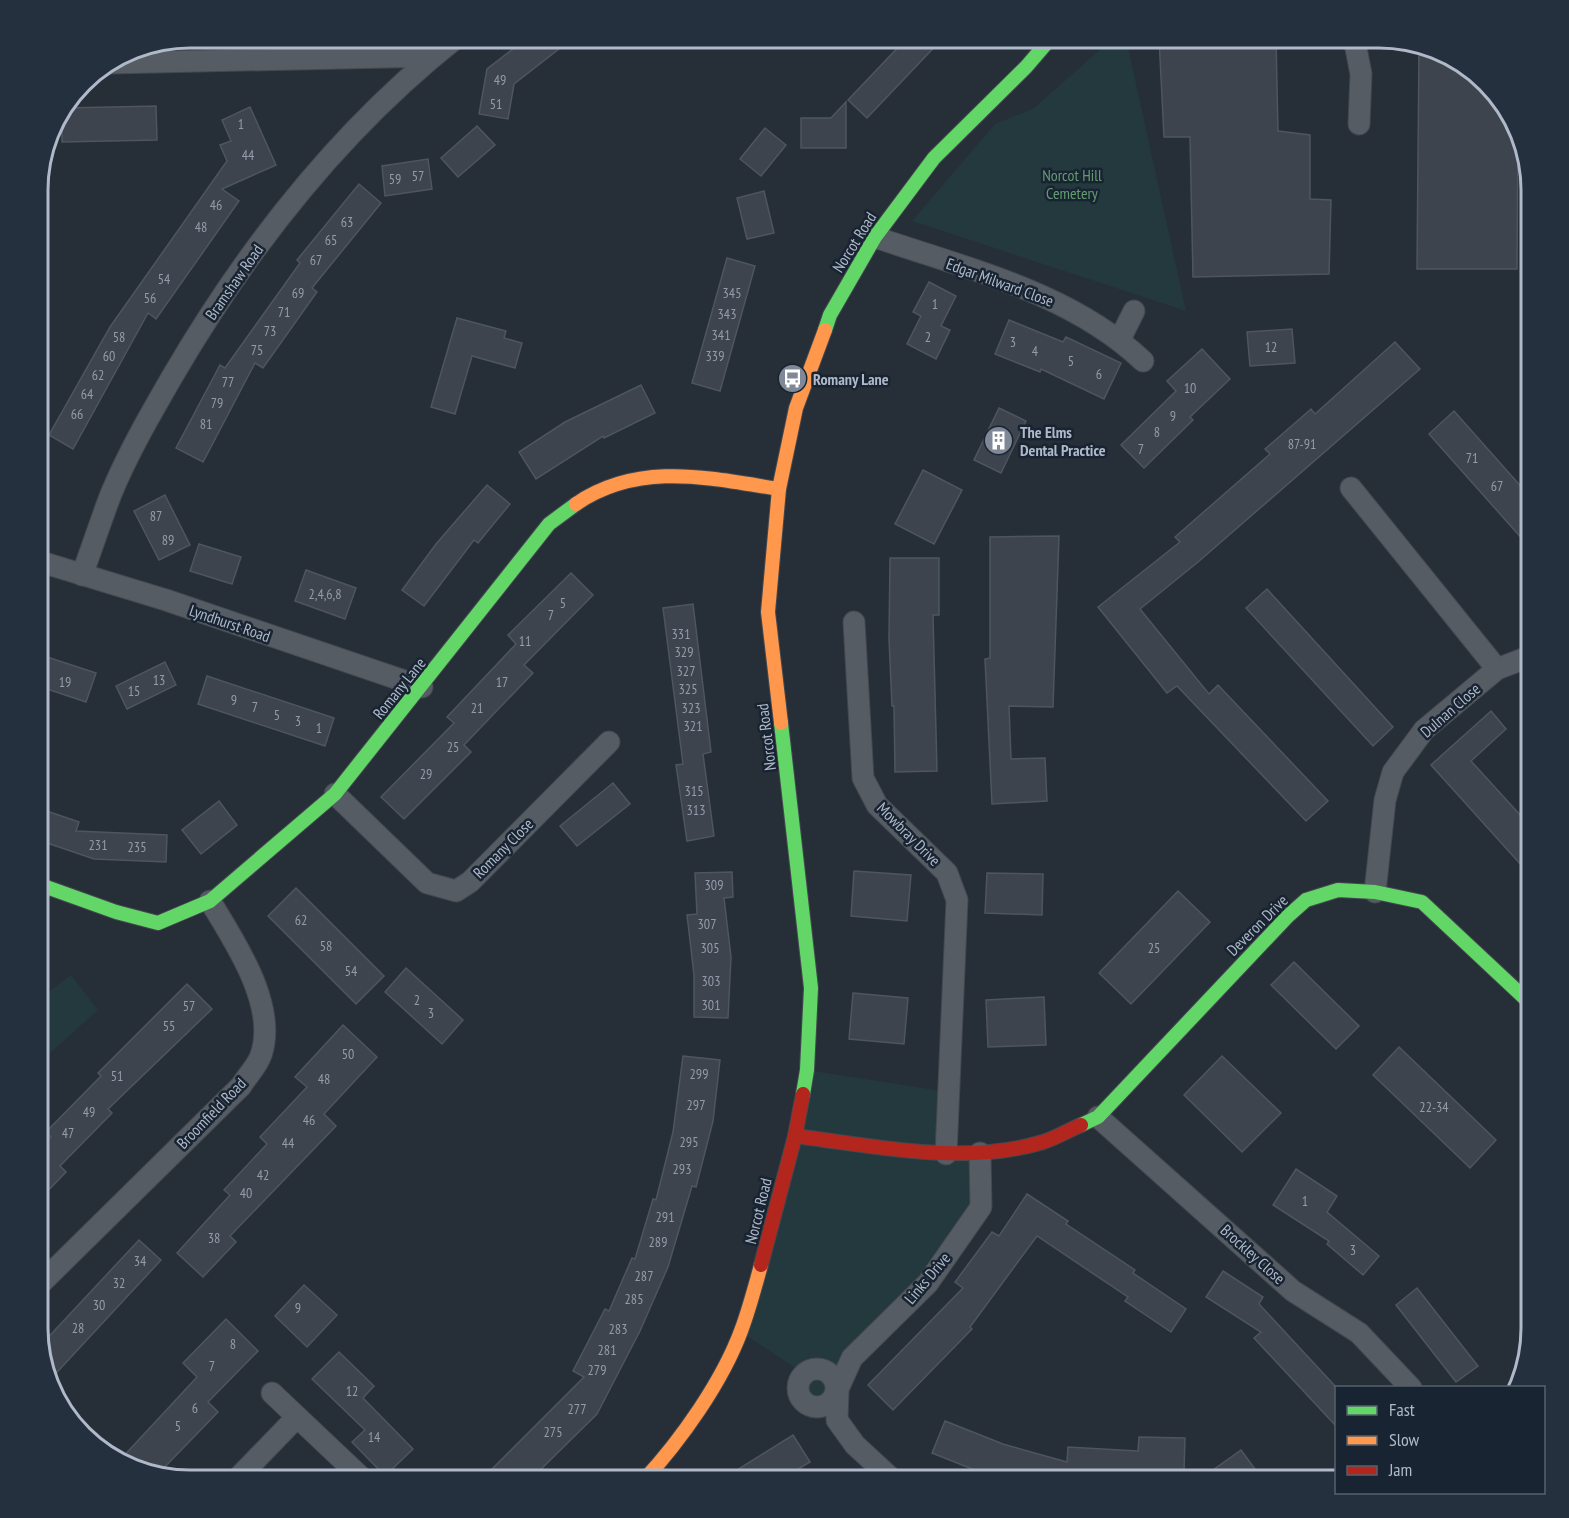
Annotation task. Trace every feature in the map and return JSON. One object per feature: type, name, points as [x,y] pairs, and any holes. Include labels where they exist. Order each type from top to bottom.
[{"type":"street","name":"Bramshaw Road","points":[[82,575],[111,493],[142,429],[190,346],[246,262],[342,144],[443,48]]},
{"type":"street","name":"Norcot Road","points":[[653,1470],[666,1456],[715,1383],[741,1332],[766,1249],[795,1136],[807,1070],[811,988],[768,612],[779,489],[796,408],[830,315],[875,237],[934,158],[1042,48]]},
{"type":"street","points":[[1356,48],[1360,74],[1359,124]]},
{"type":"street","points":[[128,63],[433,56]]},
{"type":"street","name":"Edgar Milward Close","points":[[875,237],[1054,300],[1120,339],[1143,361]]},
{"type":"street","points":[[1120,339],[1134,311]]},
{"type":"street","name":"Romany Lane","points":[[48,888],[116,912],[158,923],[210,901],[334,794],[422,687],[549,524],[566,509],[604,486],[644,474],[679,474],[779,489]]},
{"type":"street","points":[[1351,488],[1497,669]]},
{"type":"street","name":"Lyndhurst Road","points":[[48,564],[422,687]]},
{"type":"street","name":"Mowbray Drive","points":[[855,622],[863,778],[877,805],[947,873],[957,900],[946,1154]]},
{"type":"street","name":"Dulnan Close","points":[[1375,892],[1385,800],[1394,772],[1424,730],[1497,669],[1521,660]]},
{"type":"street","name":"Romany Close","points":[[334,794],[427,884],[456,891],[470,882],[609,742]]},
{"type":"street","name":"Deveron Drive","points":[[1098,1117],[1224,981],[1306,900],[1338,890],[1375,892],[1422,902],[1521,994]]},
{"type":"street","name":"Broomfield Road","points":[[48,1276],[241,1086],[261,1055],[264,1021],[252,972],[210,901]]},
{"type":"street","points":[[795,1136],[946,1154],[980,1153],[1044,1142],[1098,1117]]},
{"type":"street","name":"Brockley Close","points":[[1098,1117],[1293,1291],[1359,1333],[1409,1386]]},
{"type":"street","name":"Links Drive","points":[[882,1470],[855,1445],[837,1420],[838,1389],[852,1358],[928,1283],[981,1207],[980,1153]]},
{"type":"street","points":[[272,1393],[353,1470]]},
{"type":"street","points":[[246,1470],[297,1417]]},
{"type":"green space","name":"Norcot Hill Cemetery","points":[[1102,48],[1128,48],[1186,311],[912,221],[995,124],[1034,108]]},
{"type":"green space","points":[[71,975],[98,1010],[48,1055],[48,992]]},
{"type":"green space","points":[[807,1070],[949,1092],[946,1154],[980,1153],[981,1207],[852,1358],[829,1405],[815,1408],[801,1400],[797,1388],[803,1373],[741,1332]]},
{"type":"building","points":[[514,48],[560,48],[514,84],[508,119],[479,114],[487,69]]},
{"type":"building","points":[[897,48],[934,48],[867,118],[848,100]]},
{"type":"building","points":[[1160,48],[1276,48],[1278,131],[1310,135],[1310,199],[1331,200],[1329,274],[1193,277],[1190,137],[1164,137]]},
{"type":"building","points":[[1419,54],[1442,63],[1473,83],[1497,111],[1510,136],[1518,161],[1517,269],[1417,269]]},
{"type":"building","points":[[846,102],[846,148],[801,148],[801,118],[831,118]]},
{"type":"building","points":[[156,106],[157,140],[62,142],[62,129],[74,108]]},
{"type":"building","points":[[250,107],[276,165],[222,189],[239,201],[156,319],[148,313],[73,449],[49,435],[110,327],[227,161],[220,145],[231,141],[222,120]]},
{"type":"building","points":[[477,126],[495,145],[458,177],[441,158]]},
{"type":"building","points":[[765,128],[786,145],[761,176],[740,159]]},
{"type":"building","points":[[428,159],[432,189],[385,196],[382,166]]},
{"type":"building","points":[[359,184],[381,203],[312,288],[317,292],[263,368],[255,363],[203,462],[176,448],[220,365],[225,368],[300,263],[297,260]]},
{"type":"building","points":[[764,191],[774,233],[747,239],[737,198]]},
{"type":"building","points":[[727,258],[755,266],[720,391],[692,383]]},
{"type":"building","points":[[929,282],[956,296],[941,326],[950,330],[936,359],[907,344],[921,316],[913,312]]},
{"type":"building","points":[[457,318],[506,331],[504,338],[522,343],[515,368],[472,356],[455,414],[431,407]]},
{"type":"building","points":[[1009,320],[1063,342],[1066,337],[1121,363],[1104,399],[1041,369],[1040,372],[995,354]]},
{"type":"building","points":[[1292,329],[1295,363],[1250,366],[1247,332]]},
{"type":"building","points":[[1395,342],[1420,369],[1198,562],[1140,609],[1209,694],[1218,685],[1328,801],[1306,821],[1177,686],[1167,693],[1098,607],[1180,542],[1175,537],[1270,454],[1265,449],[1311,409],[1315,414]]},
{"type":"building","points":[[1202,349],[1230,379],[1190,417],[1193,420],[1144,468],[1121,445],[1176,391],[1167,381]]},
{"type":"building","points":[[641,385],[655,413],[604,438],[603,436],[536,479],[519,452],[565,422]]},
{"type":"building","name":"The Elms Dental Practice","points":[[999,408],[1026,421],[1001,473],[974,460]]},
{"type":"building","points":[[1454,411],[1521,487],[1521,538],[1429,434]]},
{"type":"building","points":[[923,470],[962,490],[934,544],[895,524]]},
{"type":"building","points":[[487,485],[510,504],[478,543],[474,540],[424,606],[402,590],[436,544]]},
{"type":"building","points":[[165,495],[190,545],[159,560],[134,511]]},
{"type":"building","points":[[1059,536],[1053,707],[1009,706],[1011,759],[1045,758],[1047,801],[992,804],[985,659],[990,658],[990,537]]},
{"type":"building","points":[[199,544],[241,557],[232,584],[190,571]]},
{"type":"building","points":[[890,558],[939,558],[939,615],[933,615],[937,771],[895,772],[894,706],[892,706],[889,639]]},
{"type":"building","points":[[306,570],[356,588],[345,619],[295,601]]},
{"type":"building","points":[[571,573],[593,595],[524,665],[533,673],[464,745],[471,752],[404,819],[381,797],[454,723],[447,717],[516,644],[508,635]]},
{"type":"building","points":[[1267,589],[1393,727],[1373,746],[1246,608]]},
{"type":"building","points":[[693,604],[711,752],[703,754],[714,836],[687,841],[676,765],[683,764],[663,608]]},
{"type":"building","points":[[48,657],[96,673],[86,702],[48,689]]},
{"type":"building","points":[[165,662],[176,685],[127,709],[116,686]]},
{"type":"building","points":[[207,676],[334,718],[325,746],[198,704]]},
{"type":"building","points":[[1491,711],[1506,729],[1471,761],[1521,816],[1521,865],[1431,765]]},
{"type":"building","points":[[613,783],[630,804],[577,846],[560,826]]},
{"type":"building","points":[[219,801],[237,825],[201,854],[182,830]]},
{"type":"building","points":[[48,811],[79,822],[76,831],[167,835],[166,862],[94,859],[48,843]]},
{"type":"building","points":[[854,871],[911,875],[907,921],[851,916]]},
{"type":"building","points":[[732,872],[733,897],[724,898],[731,957],[728,1018],[694,1017],[694,975],[687,915],[697,914],[695,873]]},
{"type":"building","points":[[987,873],[1043,874],[1042,915],[985,913]]},
{"type":"building","points":[[296,888],[384,976],[356,1004],[268,916]]},
{"type":"building","points":[[1178,891],[1210,922],[1131,1004],[1099,973]]},
{"type":"building","points":[[1294,962],[1359,1026],[1336,1049],[1271,985]]},
{"type":"building","points":[[406,968],[463,1020],[442,1044],[385,992]]},
{"type":"building","points":[[187,984],[212,1009],[108,1109],[112,1113],[60,1166],[66,1172],[48,1191],[48,1140],[51,1137],[48,1130],[101,1076],[98,1073]]},
{"type":"building","points":[[853,993],[908,998],[904,1044],[849,1039]]},
{"type":"building","points":[[1044,997],[1046,1045],[988,1047],[986,1000]]},
{"type":"building","points":[[343,1025],[377,1057],[324,1114],[336,1126],[230,1236],[236,1242],[203,1277],[177,1253],[230,1195],[224,1190],[267,1144],[260,1137],[307,1087],[295,1077]]},
{"type":"building","points":[[1399,1047],[1496,1140],[1470,1168],[1373,1075]]},
{"type":"building","points":[[683,1056],[720,1060],[713,1121],[696,1187],[692,1186],[668,1267],[640,1331],[597,1414],[540,1470],[491,1470],[584,1377],[573,1371],[605,1309],[609,1311],[632,1258],[635,1259],[653,1199],[656,1200],[673,1132]]},
{"type":"building","points":[[1222,1056],[1281,1113],[1242,1152],[1184,1095]]},
{"type":"building","points":[[1296,1169],[1337,1196],[1327,1212],[1379,1256],[1363,1275],[1327,1244],[1329,1241],[1273,1205]]},
{"type":"building","points":[[1027,1194],[1068,1221],[1066,1224],[1135,1270],[1133,1273],[1186,1309],[1171,1332],[1125,1301],[1128,1297],[1037,1236],[970,1327],[972,1329],[893,1410],[868,1385],[963,1288],[955,1282],[992,1232],[999,1236]]},
{"type":"building","points":[[139,1240],[161,1260],[56,1374],[48,1337]]},
{"type":"building","points":[[1223,1271],[1263,1297],[1259,1304],[1335,1386],[1335,1425],[1254,1338],[1261,1332],[1206,1297]]},
{"type":"building","points":[[304,1285],[337,1315],[307,1347],[275,1316]]},
{"type":"building","points":[[1417,1288],[1478,1366],[1456,1382],[1396,1305]]},
{"type":"building","points":[[226,1319],[258,1351],[208,1402],[218,1412],[164,1467],[126,1454],[197,1377],[183,1363]]},
{"type":"building","points":[[339,1352],[374,1386],[363,1398],[413,1449],[391,1470],[379,1470],[352,1442],[365,1430],[312,1379]]},
{"type":"building","points":[[945,1421],[1003,1444],[1067,1462],[1068,1447],[1138,1451],[1139,1437],[1185,1438],[1184,1470],[975,1470],[932,1453]]},
{"type":"building","points":[[793,1435],[810,1462],[797,1470],[737,1470]]},
{"type":"building","points":[[1241,1450],[1256,1470],[1213,1470]]},
{"type":"traffic: fast","points":[[825,330],[830,315],[875,237],[934,158],[1042,48]]},
{"type":"traffic: fast","points":[[48,888],[116,912],[158,923],[210,901],[335,794],[549,524],[576,504]]},
{"type":"traffic: fast","points":[[781,723],[811,988],[807,1070],[803,1094]]},
{"type":"traffic: fast","points":[[1081,1125],[1098,1117],[1288,916],[1306,900],[1338,890],[1375,892],[1422,902],[1521,995]]},
{"type":"traffic: slow","points":[[781,723],[768,612],[779,489],[796,408],[825,330]]},
{"type":"traffic: slow","points":[[576,504],[600,491],[624,482],[649,477],[701,478],[779,489]]},
{"type":"traffic: slow","points":[[652,1470],[686,1429],[723,1370],[744,1323],[761,1265]]},
{"type":"traffic: jam","points":[[761,1265],[795,1136],[803,1094]]},
{"type":"traffic: jam","points":[[795,1136],[919,1152],[982,1153],[1043,1142],[1081,1125]]},
{"type":"place","name":"Romany Lane","points":[[792,379]]},
{"type":"place","name":"The Elms Dental Practice","points":[[999,441]]}]
